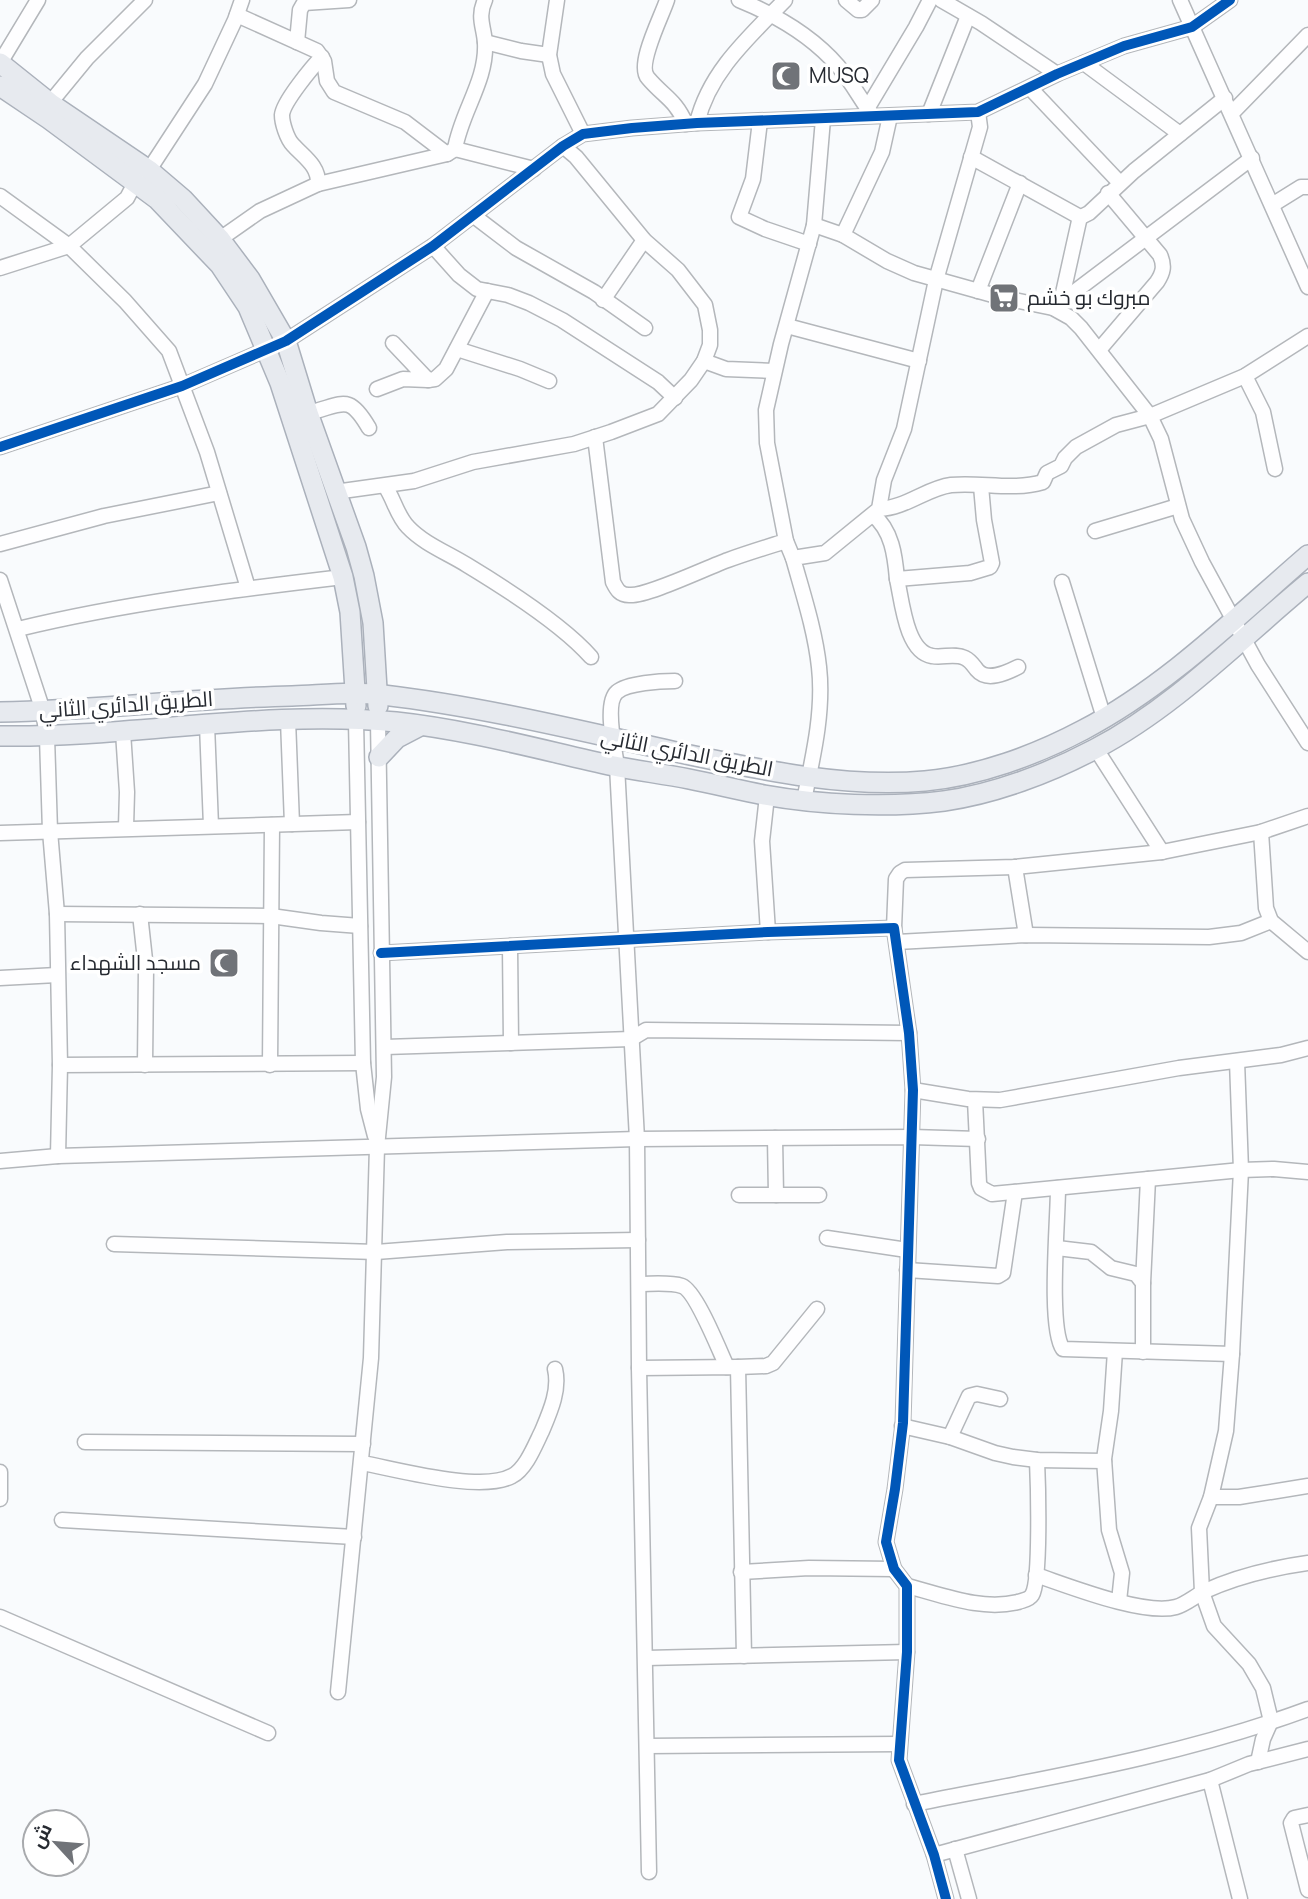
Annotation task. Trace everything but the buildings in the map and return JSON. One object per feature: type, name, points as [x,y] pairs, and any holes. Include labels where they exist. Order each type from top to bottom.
[{"type":"main road","points":[[0,63],[142,176],[157,199],[220,265],[248,307],[267,348],[343,577],[350,612],[356,721]]},
{"type":"main road","points":[[0,86],[60,127],[183,199],[220,239],[250,279],[286,341],[365,576],[373,623],[378,721]]},
{"type":"main road","name":"الطريق الدائري الثاني","points":[[0,712],[263,697],[378,694],[450,705],[809,777],[873,782],[922,782],[950,778],[1027,756],[1104,718],[1169,676],[1308,556]]},
{"type":"main road","name":"الطريق الدائري الثاني","points":[[0,736],[47,737],[288,720],[378,721],[493,737],[617,766],[767,796],[874,804],[957,799],[1021,781],[1096,749],[1146,718],[1175,696],[1308,583]]},
{"type":"main road","points":[[379,757],[397,738],[420,726]]},
{"type":"street","points":[[0,63],[38,0]]},
{"type":"street","points":[[50,103],[87,58],[145,0]]},
{"type":"street","points":[[0,268],[69,246],[127,198],[205,84],[242,0]]},
{"type":"street","points":[[297,42],[300,10],[304,3],[349,0]]},
{"type":"street","points":[[451,152],[484,70],[485,42],[480,16],[485,0]]},
{"type":"street","points":[[557,0],[549,55],[553,75],[583,134]]},
{"type":"street","points":[[667,0],[643,70],[647,78],[674,102],[692,124]]},
{"type":"street","points":[[739,0],[809,39],[841,69],[870,112]]},
{"type":"street","points":[[692,124],[710,86],[733,54],[785,0]]},
{"type":"street","points":[[846,0],[858,10],[862,10],[872,0]]},
{"type":"street","points":[[870,112],[930,0]]},
{"type":"street","points":[[942,0],[1057,74]]},
{"type":"street","points":[[1180,0],[1307,281]]},
{"type":"street","points":[[0,447],[182,386],[286,341],[433,246],[563,145],[583,134],[692,124],[823,119],[870,112],[890,116],[978,112],[1124,46],[1192,27],[1230,0]]},
{"type":"street","points":[[237,15],[317,51],[322,57],[327,81],[334,92],[405,122],[451,152],[534,169]]},
{"type":"street","points":[[929,114],[968,16]]},
{"type":"street","points":[[1232,113],[1308,35]]},
{"type":"street","points":[[485,42],[549,55]]},
{"type":"street","points":[[318,184],[318,176],[308,159],[287,136],[282,112],[303,78],[322,57]]},
{"type":"street","points":[[1084,63],[1180,134]]},
{"type":"street","points":[[1030,88],[1121,183]]},
{"type":"street","points":[[1057,305],[1079,218],[1089,213],[1108,193],[1225,98]]},
{"type":"street","points":[[978,112],[980,127],[936,280],[904,429],[884,480],[876,512],[895,554],[912,638],[921,651],[928,655],[960,656],[971,662],[978,672],[987,676],[1002,674],[1017,667]]},
{"type":"street","points":[[843,234],[882,152],[890,116]]},
{"type":"street","points":[[804,800],[820,707],[819,669],[807,610],[786,541],[767,443],[766,410],[814,225],[823,119]]},
{"type":"street","points":[[760,121],[753,179],[739,217],[809,244]]},
{"type":"street","points":[[335,492],[414,481],[488,459],[574,444],[647,420],[675,398],[705,361],[710,345],[710,330],[705,305],[678,270],[644,240],[576,157],[563,145]]},
{"type":"street","points":[[220,239],[260,211],[318,184],[451,152]]},
{"type":"street","points":[[971,156],[1077,214],[1079,218]]},
{"type":"street","points":[[1057,305],[1252,158]]},
{"type":"street","points":[[978,291],[1020,183]]},
{"type":"street","points":[[1272,205],[1300,187],[1308,187]]},
{"type":"street","points":[[1099,350],[1162,274],[1163,265],[1160,255],[1108,193]]},
{"type":"street","points":[[0,196],[69,246],[151,329],[169,351],[219,493],[248,588]]},
{"type":"street","points":[[474,216],[516,248],[594,292],[645,328]]},
{"type":"street","points":[[814,225],[843,234],[887,261],[914,273],[978,291],[1057,305],[1070,318],[1099,350],[1150,416],[1161,439],[1178,506],[1202,562],[1258,664],[1308,743]]},
{"type":"street","points":[[603,300],[644,240]]},
{"type":"street","points":[[433,246],[459,275],[477,289],[508,295],[562,320],[658,382],[675,398]]},
{"type":"street","points":[[377,389],[403,379],[428,380],[441,376],[487,291]]},
{"type":"street","points":[[787,326],[919,361]]},
{"type":"street","points":[[793,558],[825,553],[876,512],[949,485],[1016,486],[1043,482],[1047,473],[1061,466],[1076,447],[1116,425],[1150,416],[1245,376],[1308,336]]},
{"type":"street","points":[[393,343],[428,380]]},
{"type":"street","points":[[457,349],[549,381]]},
{"type":"street","points":[[705,361],[726,369],[774,372]]},
{"type":"street","points":[[1245,376],[1263,412],[1275,469]]},
{"type":"street","points":[[308,413],[347,403],[355,406],[369,428]]},
{"type":"street","points":[[595,438],[613,582],[623,594],[632,596],[649,591],[730,559],[786,541]]},
{"type":"street","points":[[384,486],[393,498],[401,519],[410,529],[439,550],[507,590],[578,643],[591,657]]},
{"type":"street","points":[[898,579],[970,573],[990,567],[992,564],[981,486]]},
{"type":"street","points":[[0,544],[104,516],[219,493]]},
{"type":"street","points":[[1095,531],[1178,506]]},
{"type":"street","points":[[18,629],[90,612],[248,588],[343,577]]},
{"type":"street","points":[[0,580],[43,711],[47,737],[50,831],[57,914],[60,1065],[58,1156]]},
{"type":"street","points":[[1062,582],[1104,718]]},
{"type":"street","points":[[649,1871],[637,1139],[617,766],[610,708],[616,692],[624,688],[675,681]]},
{"type":"street","points":[[288,720],[292,824]]},
{"type":"street","points":[[356,721],[363,1063],[377,1147]]},
{"type":"street","points":[[338,1692],[371,1358],[377,1147],[385,1047],[378,721]]},
{"type":"street","points":[[207,725],[211,826]]},
{"type":"street","points":[[123,732],[127,792],[125,827]]},
{"type":"street","points":[[1096,749],[1162,852]]},
{"type":"street","points":[[767,796],[762,841],[768,932]]},
{"type":"street","points":[[946,1899],[934,1855],[899,1760],[907,1586],[894,1569],[886,1542],[902,1426],[913,1090],[909,1033],[895,935],[896,880],[905,870],[1015,867],[1162,852],[1261,832],[1308,816]]},
{"type":"street","points":[[0,833],[125,827],[358,822]]},
{"type":"street","points":[[270,1065],[272,825]]},
{"type":"street","points":[[1261,832],[1266,908],[1271,921],[1308,952]]},
{"type":"street","points":[[1015,867],[1026,935]]},
{"type":"street","points":[[57,914],[271,916],[360,926]]},
{"type":"street","points":[[140,914],[146,969],[145,1065]]},
{"type":"street","points":[[381,954],[768,932],[1209,937],[1241,933],[1271,921]]},
{"type":"street","points":[[510,946],[511,1043]]},
{"type":"street","points":[[0,978],[57,975]]},
{"type":"street","points":[[385,1047],[631,1040],[646,1030],[909,1033]]},
{"type":"street","points":[[913,1090],[975,1100],[1000,1100],[1179,1068],[1281,1055],[1308,1048]]},
{"type":"street","points":[[1237,1061],[1241,1170],[1226,1431],[1211,1497],[1199,1528],[1202,1592],[1214,1626],[1257,1675],[1263,1688],[1271,1721],[1263,1739],[1258,1762]]},
{"type":"street","points":[[60,1065],[363,1063]]},
{"type":"street","points":[[975,1100],[979,1183],[981,1188],[992,1194],[1241,1170],[1308,1172]]},
{"type":"street","points":[[0,1161],[58,1156],[637,1139],[912,1136],[978,1139]]},
{"type":"street","points":[[775,1138],[776,1195]]},
{"type":"street","points":[[1143,1352],[1143,1283],[1149,1179]]},
{"type":"street","points":[[1058,1188],[1055,1319],[1060,1346],[1067,1351],[1232,1354]]},
{"type":"street","points":[[907,1270],[998,1276],[1003,1273],[1015,1192]]},
{"type":"street","points":[[739,1195],[819,1195]]},
{"type":"street","points":[[827,1238],[907,1250]]},
{"type":"street","points":[[114,1244],[376,1252],[507,1242],[638,1240]]},
{"type":"street","points":[[1057,1248],[1091,1252],[1111,1268],[1136,1274],[1143,1283]]},
{"type":"street","points":[[639,1283],[680,1285],[687,1289],[732,1367],[744,1656]]},
{"type":"street","points":[[639,1368],[765,1366],[773,1363],[817,1309]]},
{"type":"street","points":[[1115,1351],[1104,1461],[1109,1530],[1122,1573],[1118,1601]]},
{"type":"street","points":[[362,1463],[436,1478],[488,1481],[511,1477],[521,1469],[544,1426],[555,1396],[555,1369]]},
{"type":"street","points":[[950,1437],[969,1396],[977,1394],[1000,1399]]},
{"type":"street","points":[[902,1426],[950,1437],[995,1453],[1037,1460],[1104,1461]]},
{"type":"street","points":[[85,1442],[363,1444]]},
{"type":"street","points":[[907,1586],[982,1605],[1000,1606],[1030,1599],[1034,1594],[1036,1576],[1039,1518],[1037,1460]]},
{"type":"street","points":[[0,1475],[0,1499]]},
{"type":"street","points":[[1211,1497],[1239,1497],[1308,1486]]},
{"type":"street","points":[[62,1520],[354,1537]]},
{"type":"street","points":[[1036,1576],[1118,1601],[1156,1609],[1177,1606],[1202,1592],[1236,1579],[1278,1567],[1308,1563]]},
{"type":"street","points":[[741,1572],[809,1568],[894,1569]]},
{"type":"street","points":[[0,1617],[268,1733]]},
{"type":"street","points":[[646,1658],[906,1652]]},
{"type":"street","points":[[914,1804],[1112,1765],[1308,1709]]},
{"type":"street","points":[[647,1746],[899,1744]]},
{"type":"street","points":[[934,1855],[1210,1780],[1258,1762],[1308,1749]]},
{"type":"street","points":[[1210,1780],[1240,1899]]},
{"type":"street","points":[[1308,1815],[1294,1818],[1291,1823],[1308,1890]]},
{"type":"street","points":[[955,1849],[969,1899]]},
{"type":"cycle path","points":[[0,447],[182,386],[286,341],[433,246],[563,146],[583,134],[697,123],[978,112],[1124,46],[1192,27],[1230,0]]},
{"type":"cycle path","points":[[381,953],[768,932],[894,928],[909,1033],[913,1090],[903,1423],[886,1542],[894,1569],[907,1586],[907,1652],[899,1760],[934,1855],[946,1899]]},
{"type":"place","name":"MUSQ","points":[[786,76]]},
{"type":"place","name":"مبروك بو خشم","points":[[1004,298]]},
{"type":"place","name":"مسجد الشهداء","points":[[224,963]]}]
